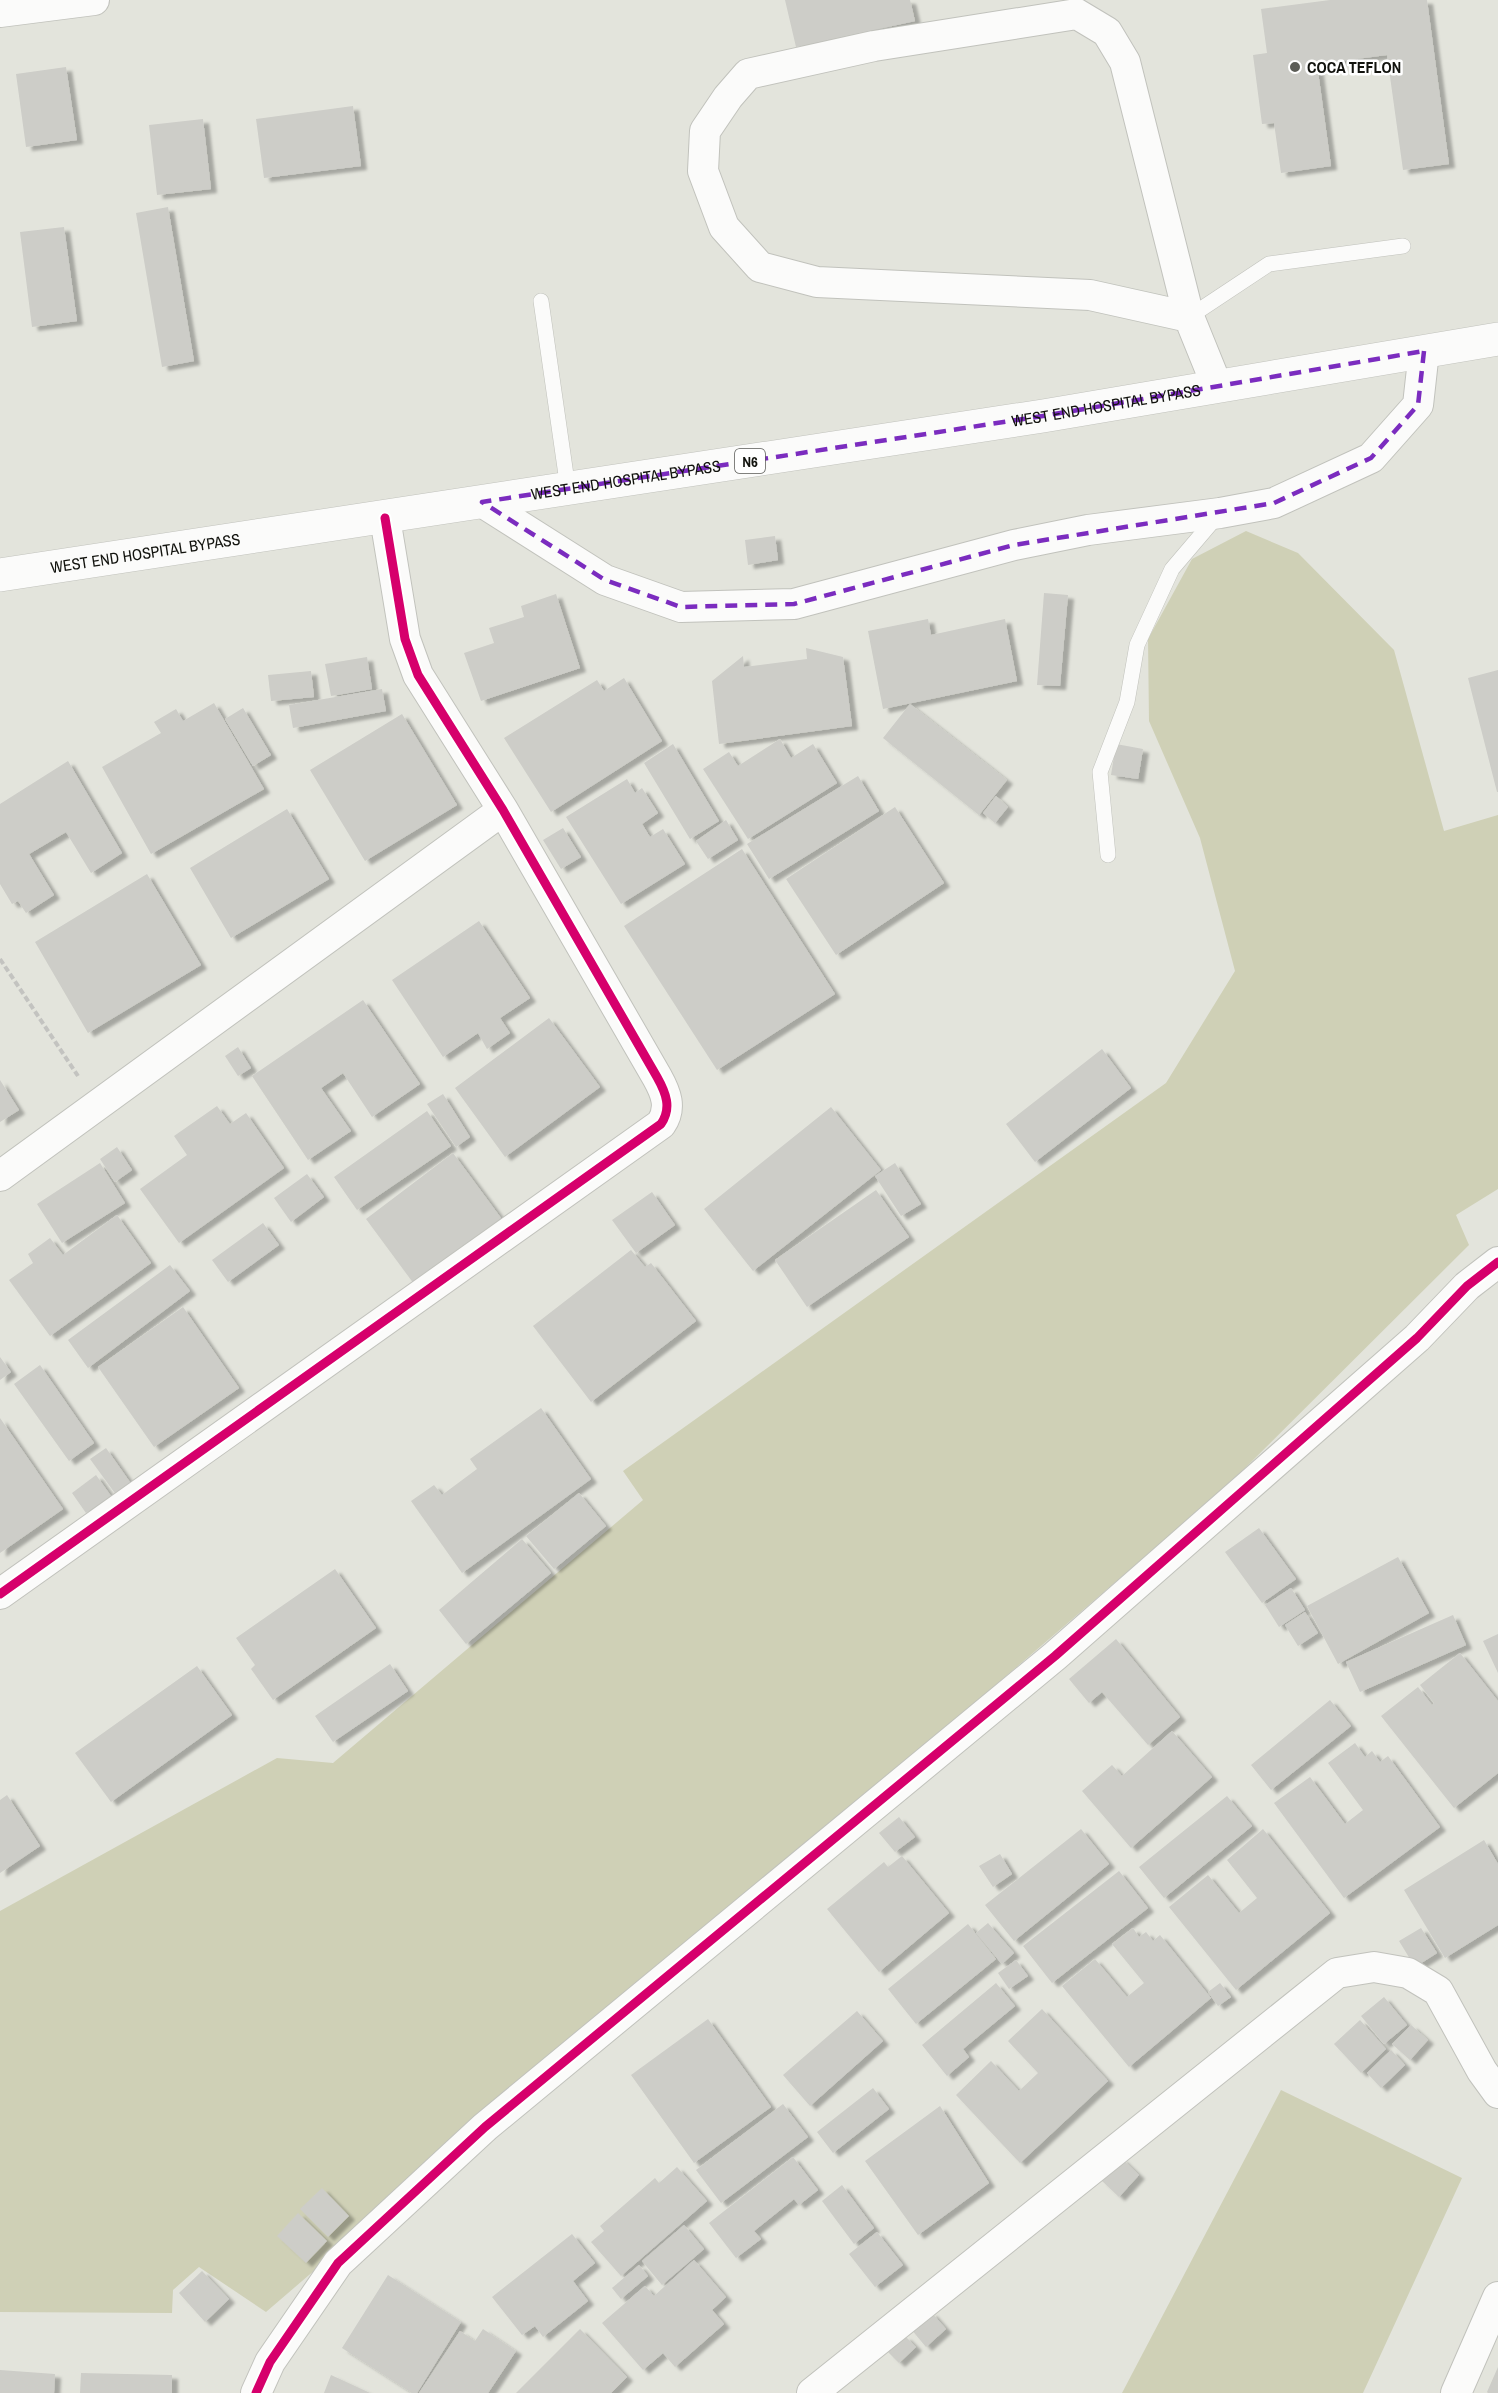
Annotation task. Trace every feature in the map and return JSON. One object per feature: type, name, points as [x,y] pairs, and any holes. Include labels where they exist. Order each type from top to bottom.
[{"type":"highway","name":"WEST END HOSPITAL BYPASS","points":[[0,575],[1043,416],[1498,339]]},
{"type":"street","points":[[0,12],[94,0]]},
{"type":"street","points":[[1189,317],[1090,295],[817,282],[760,267],[724,227],[703,171],[705,131],[728,97],[748,74],[874,46],[1077,14],[1107,32],[1125,62],[1189,317],[1217,386]]},
{"type":"street","points":[[482,502],[605,580],[681,608],[794,604],[1014,545],[1088,530],[1220,513],[1274,503],[1371,458],[1418,405],[1424,351]]},
{"type":"street","points":[[0,1593],[661,1124],[666,1116],[668,1105],[657,1077],[502,810],[418,675],[410,658],[385,518]]},
{"type":"street","points":[[0,1176],[502,810]]},
{"type":"street","points":[[256,2393],[270,2362],[338,2263],[485,2127],[1055,1656],[1417,1338],[1467,1286],[1498,1262]]},
{"type":"street","points":[[812,2393],[1337,1973],[1374,1967],[1408,1972],[1438,1991],[1482,2071],[1498,2093]]},
{"type":"street","points":[[1456,2393],[1498,2297]]},
{"type":"lane","points":[[1189,317],[1269,264],[1403,246]]},
{"type":"lane","points":[[540,301],[568,489]]},
{"type":"lane","points":[[1108,855],[1100,772],[1127,702],[1137,645],[1172,569],[1220,513]]},
{"type":"path","points":[[0,959],[97,1105]]},
{"type":"highlighted area","points":[[1424,351],[1418,405],[1371,458],[1274,503],[1014,545],[794,604],[681,607],[605,580],[482,502],[1043,416]]},
{"type":"green space","points":[[1246,531],[1298,553],[1394,650],[1444,831],[1498,815],[1498,1189],[1456,1215],[1469,1245],[1226,1487],[266,2312],[199,2267],[173,2290],[172,2313],[0,2312],[0,1911],[277,1758],[333,1763],[643,1500],[623,1471],[1166,1083],[1235,971],[1200,838],[1149,721],[1148,639],[1192,559]]},
{"type":"green space","points":[[1281,2090],[1462,2178],[1363,2393],[1122,2393]]},
{"type":"building","points":[[785,0],[910,0],[915,21],[796,47]]},
{"type":"building","points":[[1330,0],[1427,0],[1449,164],[1403,170],[1387,55],[1317,64],[1331,166],[1281,173],[1274,123],[1262,124],[1253,55],[1267,53],[1261,9]]},
{"type":"building","points":[[66,67],[77,140],[26,147],[16,74]]},
{"type":"building","points":[[353,106],[361,166],[264,178],[256,119]]},
{"type":"building","points":[[203,119],[211,189],[157,195],[149,125]]},
{"type":"building","points":[[168,207],[194,361],[162,367],[136,213]]},
{"type":"building","points":[[64,227],[77,321],[32,327],[20,232]]},
{"type":"building","points":[[775,536],[778,560],[748,565],[745,540]]},
{"type":"building","points":[[1044,593],[1068,595],[1060,686],[1037,685]]},
{"type":"building","points":[[556,594],[580,668],[481,701],[464,653],[494,643],[489,628],[524,617],[521,606]]},
{"type":"building","points":[[928,619],[931,635],[1005,619],[1017,681],[883,709],[868,631]]},
{"type":"building","points":[[806,648],[843,657],[852,726],[719,744],[712,681],[743,656],[744,667],[807,659]]},
{"type":"building","points":[[367,657],[372,689],[331,696],[325,664]]},
{"type":"building","points":[[1498,670],[1498,792],[1497,792],[1468,678]]},
{"type":"building","points":[[311,671],[314,697],[271,701],[268,675]]},
{"type":"building","points":[[624,678],[662,741],[551,812],[504,738],[597,680],[604,691]]},
{"type":"building","points":[[382,689],[386,711],[293,728],[289,705]]},
{"type":"building","points":[[214,703],[264,789],[151,854],[102,767],[161,733],[154,722],[176,709],[183,721]]},
{"type":"building","points":[[910,704],[1007,780],[979,815],[883,738]]},
{"type":"building","points":[[243,708],[271,755],[253,766],[225,719]]},
{"type":"building","points":[[402,714],[457,805],[365,861],[310,770]]},
{"type":"building","points":[[780,739],[791,758],[813,744],[837,783],[748,839],[703,769],[729,752],[738,766]]},
{"type":"building","points":[[673,744],[719,821],[690,839],[644,763]]},
{"type":"building","points":[[1116,744],[1143,749],[1138,779],[1111,775]]},
{"type":"building","points":[[68,761],[122,853],[91,873],[66,832],[29,854],[54,895],[26,913],[18,901],[12,904],[0,884],[0,804]]},
{"type":"building","points":[[858,776],[879,811],[769,879],[747,844]]},
{"type":"building","points":[[627,779],[635,793],[642,788],[658,813],[642,824],[650,837],[663,829],[685,864],[621,904],[566,817]]},
{"type":"building","points":[[996,796],[1008,807],[995,823],[983,813]]},
{"type":"building","points":[[895,807],[944,883],[836,955],[786,879]]},
{"type":"building","points":[[287,809],[329,879],[231,938],[190,868]]},
{"type":"building","points":[[726,820],[738,840],[708,859],[696,841]]},
{"type":"building","points":[[563,828],[581,857],[561,869],[543,840]]},
{"type":"building","points":[[742,849],[835,994],[717,1070],[624,926]]},
{"type":"building","points":[[147,874],[201,965],[88,1033],[35,942]]},
{"type":"building","points":[[479,921],[530,998],[500,1018],[510,1033],[487,1049],[478,1033],[443,1057],[392,980]]},
{"type":"building","points":[[363,1000],[420,1084],[372,1117],[343,1073],[321,1088],[351,1131],[308,1160],[252,1076]]},
{"type":"building","points":[[549,1018],[600,1087],[505,1157],[455,1088]]},
{"type":"building","points":[[238,1047],[251,1068],[238,1076],[225,1056]]},
{"type":"building","points":[[1102,1049],[1131,1088],[1035,1162],[1006,1124]]},
{"type":"building","points":[[0,1080],[19,1110],[0,1122]]},
{"type":"building","points":[[443,1094],[470,1137],[456,1147],[427,1104]]},
{"type":"building","points":[[217,1106],[230,1124],[246,1113],[284,1168],[179,1243],[140,1189],[187,1155],[174,1136]]},
{"type":"building","points":[[831,1107],[881,1170],[753,1271],[704,1209]]},
{"type":"building","points":[[427,1111],[451,1146],[357,1210],[334,1177]]},
{"type":"building","points":[[117,1147],[132,1170],[115,1182],[100,1159]]},
{"type":"building","points":[[453,1153],[501,1218],[414,1284],[366,1219]]},
{"type":"building","points":[[100,1163],[125,1203],[62,1243],[37,1204]]},
{"type":"building","points":[[895,1163],[921,1204],[901,1216],[875,1176]]},
{"type":"building","points":[[307,1174],[324,1197],[291,1222],[274,1198]]},
{"type":"building","points":[[876,1190],[909,1237],[807,1307],[775,1260]]},
{"type":"building","points":[[652,1192],[675,1225],[636,1253],[612,1220]]},
{"type":"building","points":[[117,1215],[151,1263],[50,1336],[9,1280],[33,1263],[28,1254],[50,1238],[63,1255]]},
{"type":"building","points":[[263,1223],[279,1245],[228,1282],[212,1260]]},
{"type":"building","points":[[631,1250],[645,1267],[651,1263],[696,1321],[591,1402],[533,1326]]},
{"type":"building","points":[[170,1265],[190,1291],[88,1368],[68,1340]]},
{"type":"building","points":[[183,1307],[239,1388],[154,1447],[98,1367]]},
{"type":"building","points":[[0,1357],[11,1372],[0,1380]]},
{"type":"building","points":[[40,1365],[94,1443],[69,1461],[14,1384]]},
{"type":"building","points":[[541,1408],[591,1479],[462,1573],[411,1501],[434,1485],[442,1495],[477,1469],[470,1459]]},
{"type":"building","points":[[0,1418],[63,1509],[0,1553]]},
{"type":"building","points":[[106,1448],[132,1485],[117,1496],[90,1459]]},
{"type":"building","points":[[96,1475],[111,1496],[86,1513],[72,1493]]},
{"type":"building","points":[[579,1493],[606,1526],[554,1569],[526,1536]]},
{"type":"building","points":[[1259,1528],[1296,1579],[1262,1603],[1225,1552]]},
{"type":"building","points":[[522,1539],[551,1573],[466,1644],[439,1610]]},
{"type":"building","points":[[1398,1557],[1429,1613],[1338,1664],[1307,1606]]},
{"type":"building","points":[[335,1569],[376,1628],[273,1700],[251,1669],[255,1665],[236,1638]]},
{"type":"building","points":[[1291,1588],[1305,1610],[1279,1627],[1265,1605]]},
{"type":"building","points":[[1305,1612],[1318,1633],[1298,1646],[1285,1625]]},
{"type":"building","points":[[1453,1615],[1466,1645],[1360,1692],[1346,1662]]},
{"type":"building","points":[[1498,1634],[1498,1673],[1483,1641]]},
{"type":"building","points":[[1116,1639],[1180,1717],[1148,1745],[1102,1692],[1089,1703],[1069,1679]]},
{"type":"building","points":[[1460,1653],[1498,1701],[1498,1773],[1454,1808],[1381,1716],[1418,1687],[1432,1705],[1434,1703],[1420,1685]]},
{"type":"building","points":[[390,1664],[408,1691],[333,1742],[315,1716]]},
{"type":"building","points":[[197,1666],[232,1715],[111,1802],[75,1753]]},
{"type":"building","points":[[1330,1700],[1351,1726],[1271,1790],[1251,1765]]},
{"type":"building","points":[[1172,1731],[1212,1777],[1131,1848],[1082,1791],[1112,1765],[1122,1776]]},
{"type":"building","points":[[1355,1743],[1365,1757],[1372,1751],[1380,1762],[1388,1756],[1440,1827],[1344,1898],[1274,1803],[1310,1777],[1345,1824],[1363,1810],[1328,1763]]},
{"type":"building","points":[[7,1795],[40,1846],[0,1873],[0,1800]]},
{"type":"building","points":[[1227,1796],[1252,1826],[1164,1898],[1139,1867]]},
{"type":"building","points":[[899,1817],[915,1837],[895,1852],[879,1833]]},
{"type":"building","points":[[1081,1829],[1109,1864],[1014,1941],[985,1905]]},
{"type":"building","points":[[1263,1829],[1330,1913],[1236,1990],[1169,1907],[1208,1875],[1239,1913],[1257,1898],[1227,1860]]},
{"type":"building","points":[[1484,1840],[1498,1864],[1498,1925],[1445,1958],[1404,1890]]},
{"type":"building","points":[[1000,1854],[1012,1874],[993,1887],[979,1866]]},
{"type":"building","points":[[902,1856],[949,1913],[879,1972],[827,1909],[884,1862],[888,1867]]},
{"type":"building","points":[[1119,1871],[1148,1908],[1052,1983],[1023,1946]]},
{"type":"building","points":[[988,1923],[1014,1953],[1002,1964],[976,1933]]},
{"type":"building","points":[[968,1924],[996,1959],[916,2024],[888,1989]]},
{"type":"building","points":[[1133,1928],[1139,1937],[1146,1932],[1153,1941],[1160,1935],[1211,1998],[1129,2067],[1062,1986],[1095,1959],[1127,1997],[1144,1983],[1112,1944]]},
{"type":"building","points":[[1421,1928],[1437,1953],[1415,1967],[1399,1941]]},
{"type":"building","points":[[1016,1960],[1028,1976],[1009,1989],[998,1973]]},
{"type":"building","points":[[996,1983],[1015,2006],[963,2049],[969,2057],[947,2076],[922,2045]]},
{"type":"building","points":[[1220,1983],[1231,1997],[1218,2006],[1208,1992]]},
{"type":"building","points":[[1384,1997],[1407,2025],[1384,2044],[1361,2016]]},
{"type":"building","points":[[1042,2009],[1108,2081],[1020,2163],[956,2095],[991,2061],[1019,2091],[1038,2073],[1008,2041]]},
{"type":"building","points":[[857,2011],[883,2041],[810,2106],[783,2075]]},
{"type":"building","points":[[708,2019],[771,2107],[694,2163],[631,2075]]},
{"type":"building","points":[[1360,2020],[1386,2049],[1361,2073],[1334,2044]]},
{"type":"building","points":[[1411,2025],[1428,2040],[1410,2060],[1392,2044]]},
{"type":"building","points":[[1391,2050],[1405,2065],[1381,2088],[1367,2073]]},
{"type":"building","points":[[873,2088],[889,2109],[833,2153],[817,2132]]},
{"type":"building","points":[[783,2104],[808,2137],[721,2203],[696,2170]]},
{"type":"building","points":[[940,2106],[989,2183],[918,2235],[865,2161]]},
{"type":"building","points":[[793,2157],[818,2190],[799,2205],[794,2199],[754,2231],[761,2239],[736,2258],[709,2223]]},
{"type":"building","points":[[1121,2158],[1139,2175],[1119,2197],[1101,2180]]},
{"type":"building","points":[[677,2167],[707,2201],[621,2276],[591,2242],[604,2231],[600,2226],[655,2178],[659,2183]]},
{"type":"building","points":[[842,2185],[874,2228],[854,2244],[822,2201]]},
{"type":"building","points":[[322,2188],[349,2216],[328,2237],[300,2209]]},
{"type":"building","points":[[298,2213],[327,2241],[306,2263],[277,2236]]},
{"type":"building","points":[[684,2225],[704,2249],[662,2285],[642,2261]]},
{"type":"building","points":[[877,2232],[903,2265],[875,2287],[849,2254]]},
{"type":"building","points":[[572,2234],[595,2263],[573,2281],[588,2301],[543,2337],[535,2326],[522,2335],[492,2297]]},
{"type":"building","points":[[694,2260],[726,2297],[712,2310],[724,2324],[675,2367],[663,2353],[643,2370],[602,2323],[645,2286],[654,2296]]},
{"type":"building","points":[[639,2265],[648,2276],[621,2299],[612,2288]]},
{"type":"building","points":[[202,2271],[229,2299],[205,2322],[179,2293]]},
{"type":"building","points":[[388,2275],[461,2322],[417,2393],[412,2393],[342,2348]]},
{"type":"building","points":[[931,2312],[946,2329],[926,2347],[911,2329]]},
{"type":"building","points":[[483,2329],[516,2351],[488,2393],[419,2393],[460,2331],[475,2341]]},
{"type":"building","points":[[580,2329],[627,2377],[611,2393],[516,2393]]},
{"type":"building","points":[[905,2336],[916,2347],[899,2363],[888,2352]]},
{"type":"building","points":[[1498,2367],[1498,2393],[1488,2393],[1487,2392]]},
{"type":"building","points":[[0,2370],[55,2374],[54,2393],[0,2393]]},
{"type":"building","points":[[81,2373],[172,2375],[172,2393],[80,2393]]},
{"type":"building","points":[[331,2375],[370,2393],[324,2393]]},
{"type":"cycle path","points":[[0,1594],[661,1124],[664,1118],[666,1100],[657,1077],[503,810],[418,675],[405,639],[385,518]]},
{"type":"cycle path","points":[[256,2393],[270,2362],[338,2263],[485,2127],[1055,1656],[1417,1338],[1467,1286],[1498,1262]]},
{"type":"place","name":"COCA TEFLON","points":[[1295,67]]}]
